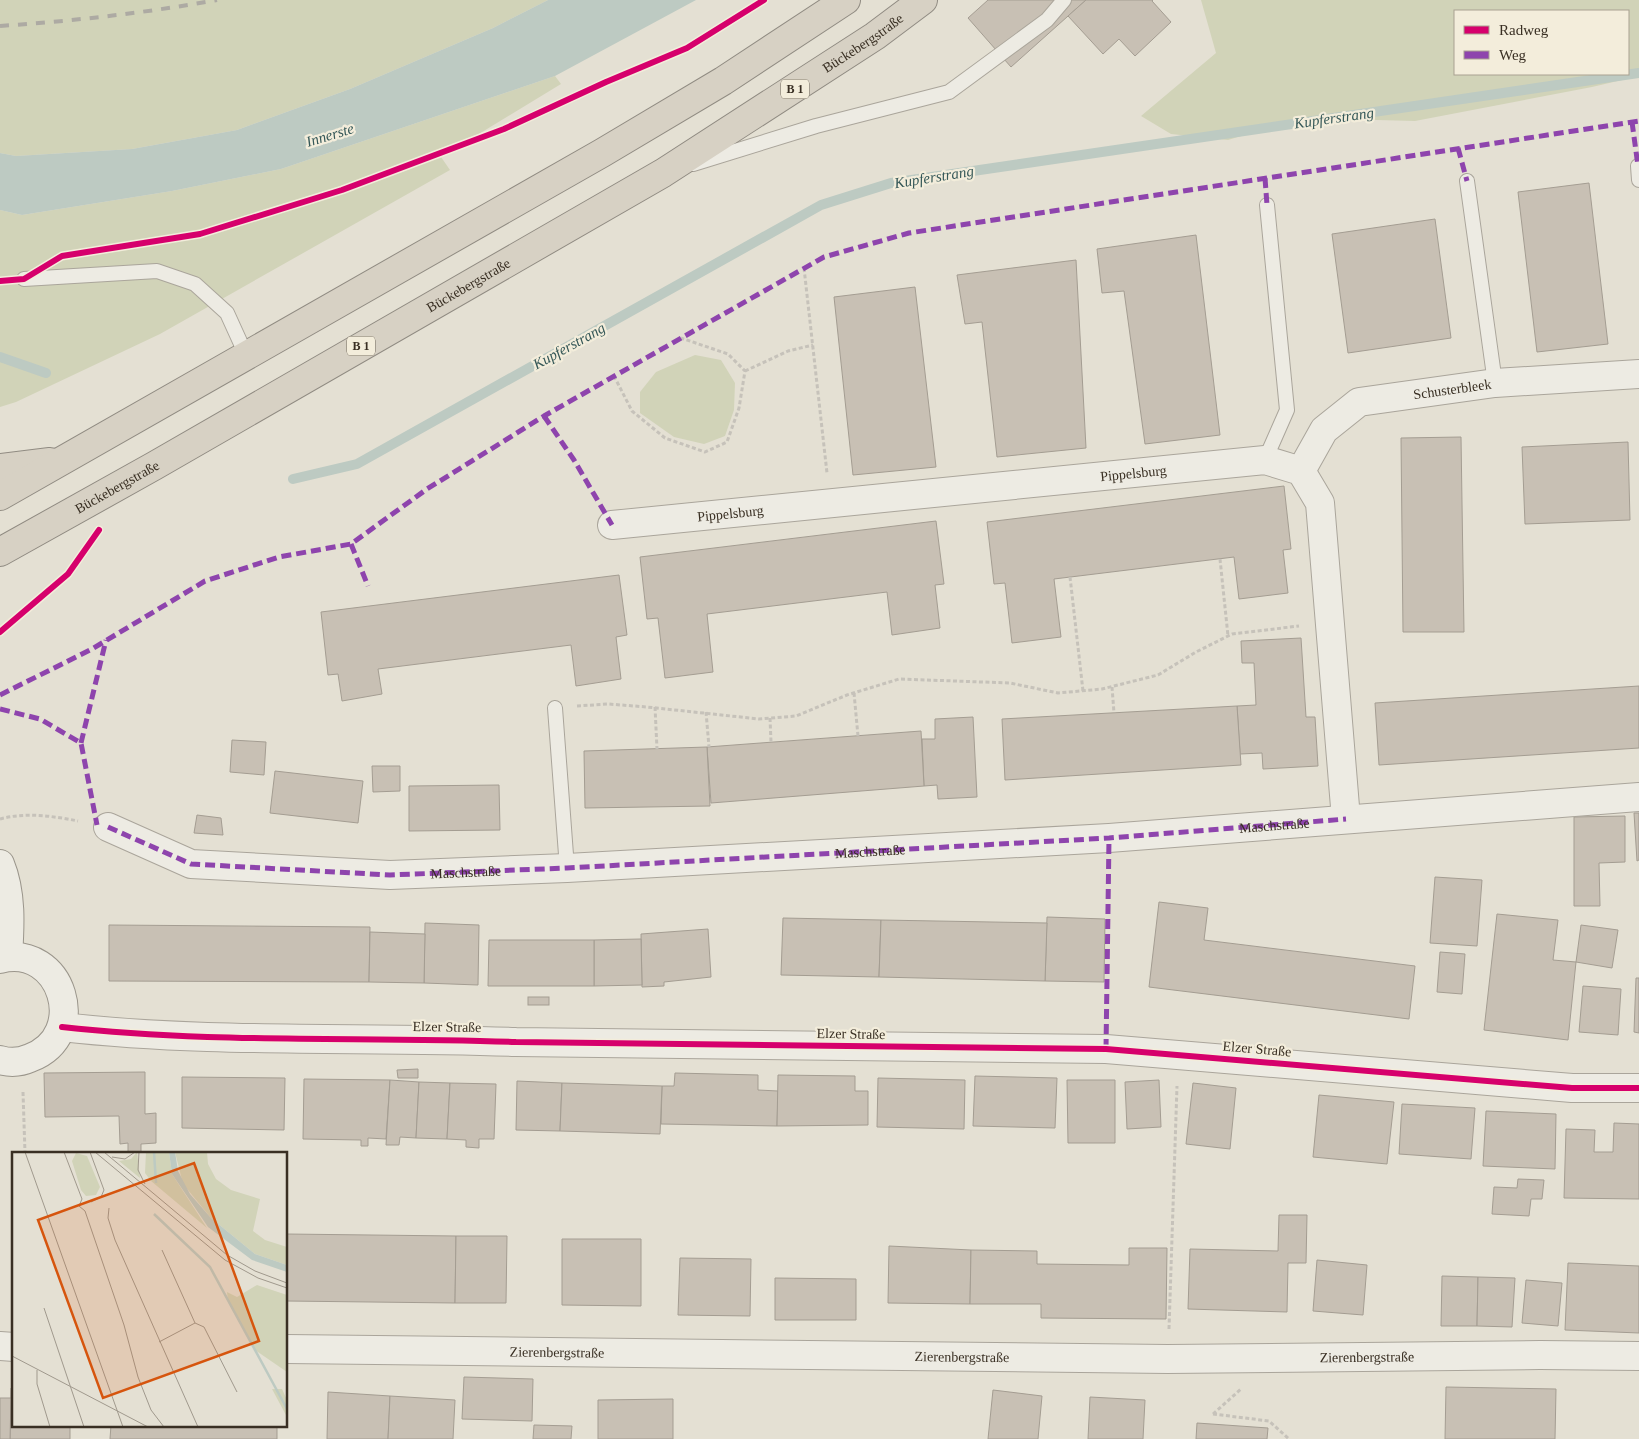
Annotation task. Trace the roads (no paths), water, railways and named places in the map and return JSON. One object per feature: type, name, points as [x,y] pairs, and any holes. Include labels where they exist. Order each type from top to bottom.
[{"type":"highway","points":[[0,496],[247,357],[723,81],[846,0]]},
{"type":"highway","name":"Bückebergstraße","points":[[0,552],[154,466],[663,173],[867,41],[923,0]]},
{"type":"highway","points":[[0,468],[64,460]]},
{"type":"street","name":"Schusterbleek","points":[[1301,471],[1324,430],[1359,402],[1495,383],[1639,374]]},
{"type":"street","name":"Pippelsburg","points":[[612,525],[1265,460],[1301,471]]},
{"type":"street","points":[[1301,471],[1320,503],[1346,819]]},
{"type":"street","name":"Maschstraße","points":[[108,827],[192,864],[390,875],[567,868],[1109,838],[1639,796]]},
{"type":"street","points":[[0,864],[4,875],[8,901],[4,958],[32,961],[54,978],[62,994],[64,1011],[62,1027],[52,1043],[39,1055],[11,1061]]},
{"type":"street","name":"Elzer Straße","points":[[62,1027],[124,1034],[239,1037],[1106,1049],[1572,1088],[1639,1088]]},
{"type":"street","name":"Zierenbergstraße","points":[[288,1349],[1168,1359],[1540,1355],[1639,1356]]},
{"type":"lane","points":[[663,173],[826,124],[949,92],[1047,20],[1064,0]]},
{"type":"lane","points":[[1638,166],[1639,180]]},
{"type":"lane","points":[[1467,181],[1495,383]]},
{"type":"lane","points":[[1265,460],[1288,410],[1266,206]]},
{"type":"lane","points":[[24,279],[157,271],[195,284],[227,313],[247,357]]},
{"type":"lane","points":[[555,708],[567,868]]},
{"type":"water","name":"Innerste","points":[[548,0],[696,0],[555,76],[281,169],[172,191],[22,215],[0,210],[0,153],[16,156],[132,149],[237,130],[350,89],[493,28]]},
{"type":"waterway","name":"Kupferstrang","points":[[1629,74],[1639,73]]},
{"type":"waterway","name":"Kupferstrang","points":[[293,479],[357,464],[821,205],[891,183],[1625,75]]},
{"type":"waterway","name":"Kupferstrang","points":[[0,357],[46,373]]},
{"type":"railway","points":[[0,26],[109,16],[217,0]]}]
